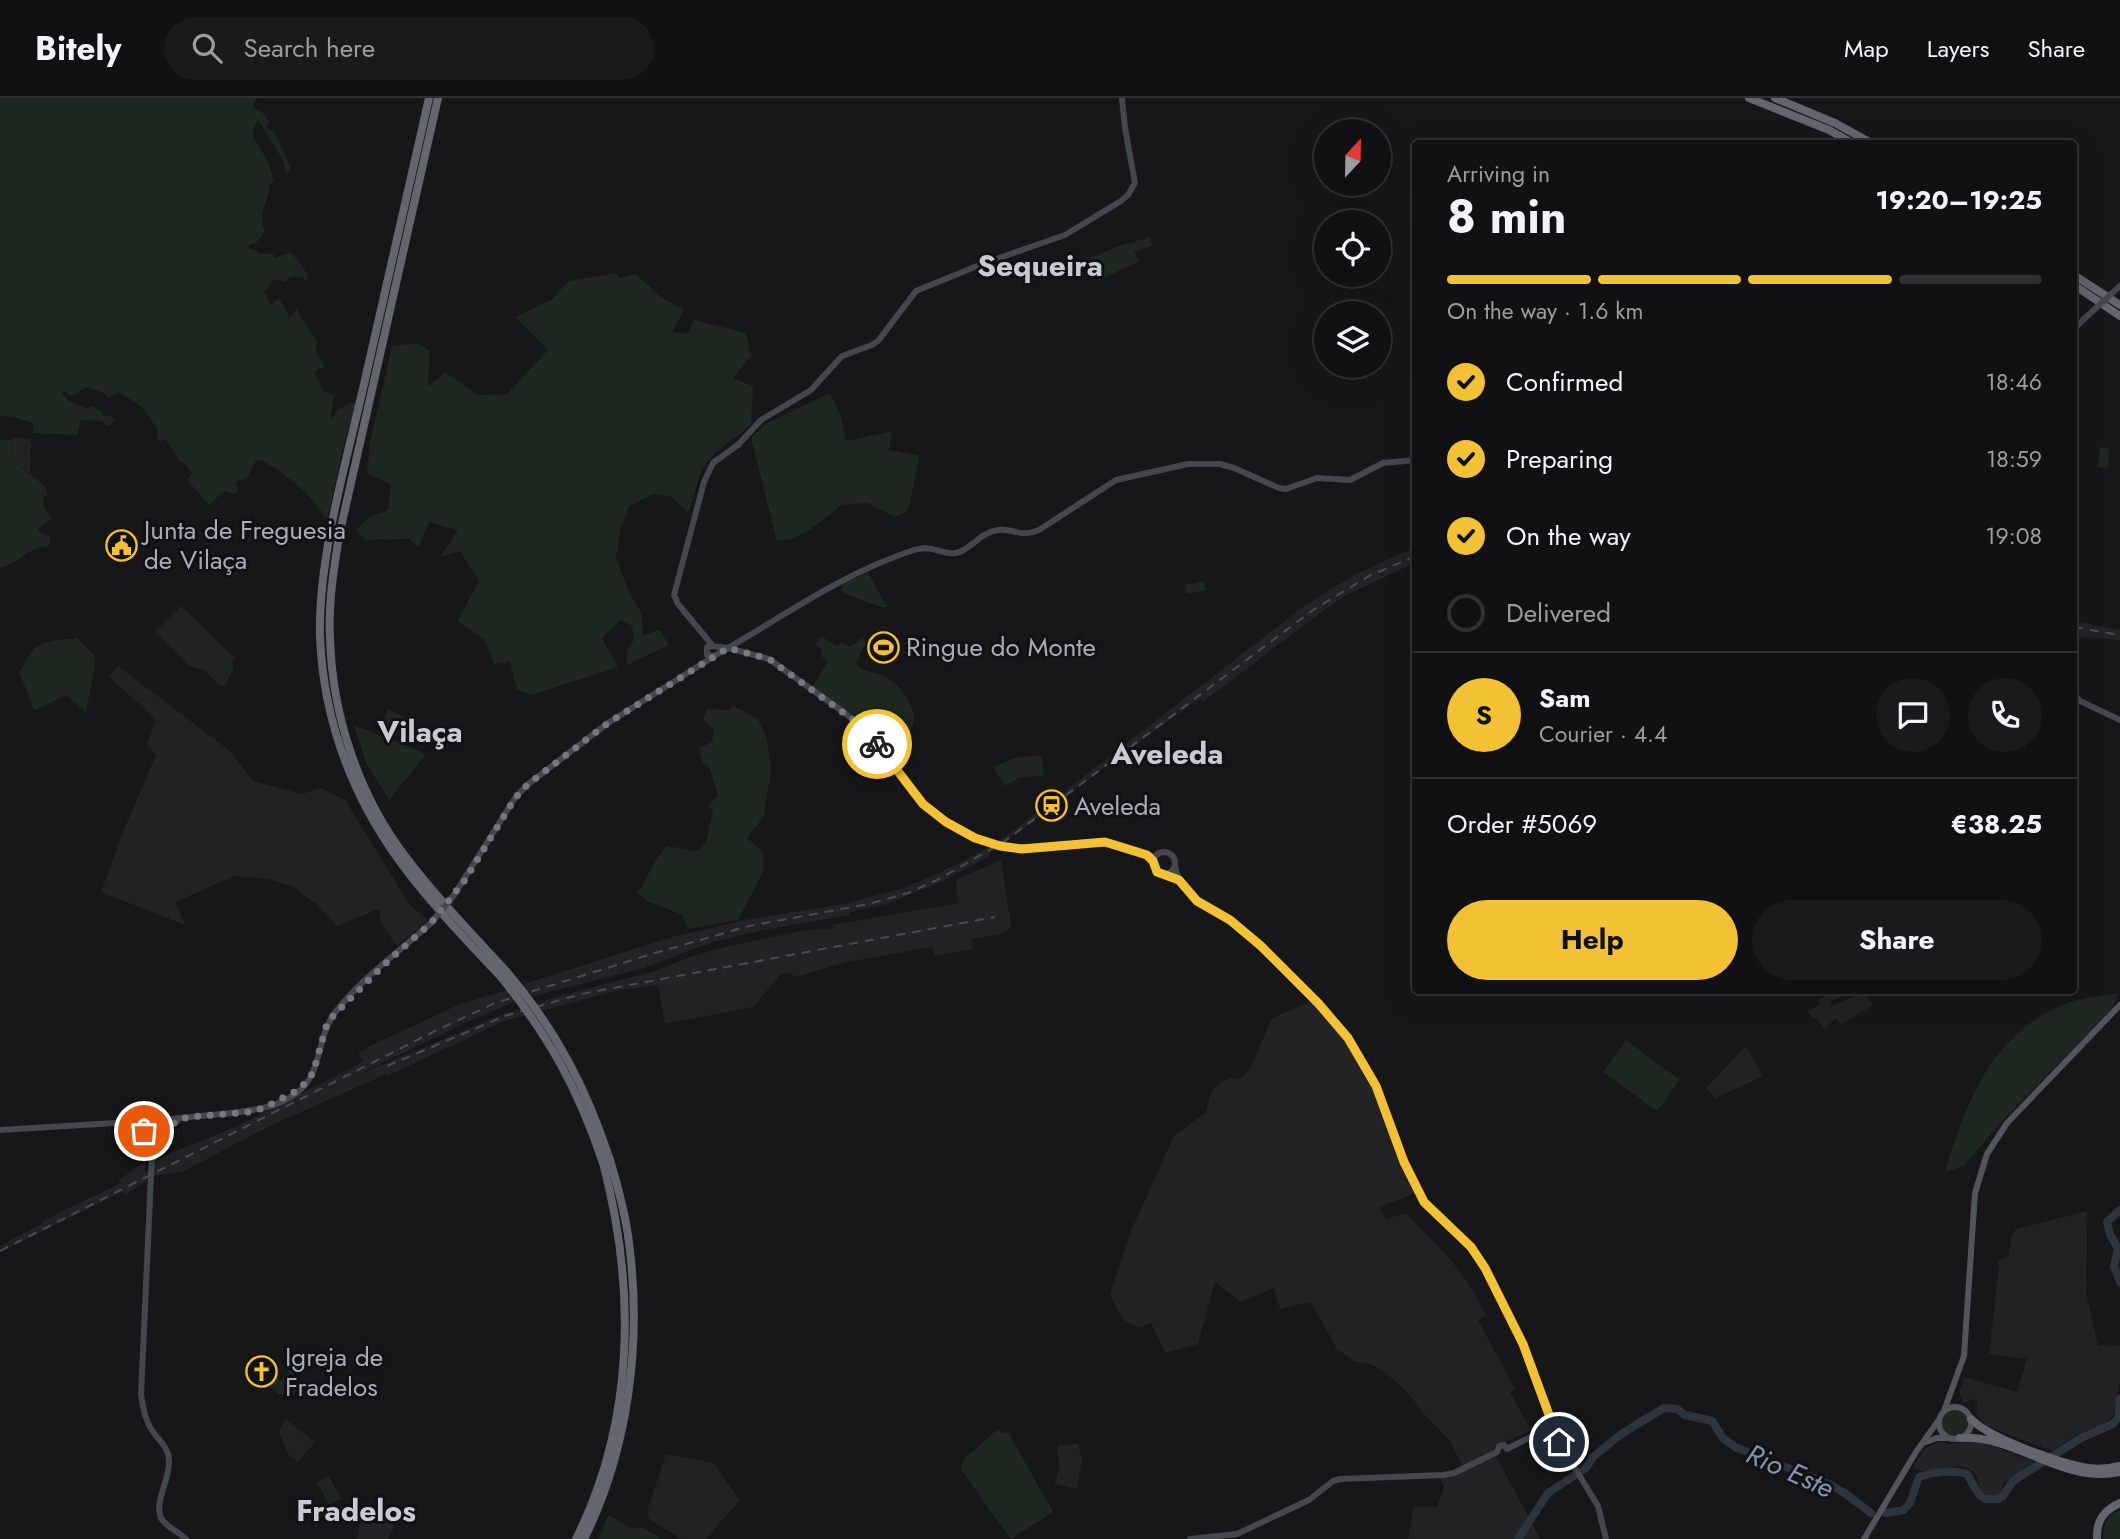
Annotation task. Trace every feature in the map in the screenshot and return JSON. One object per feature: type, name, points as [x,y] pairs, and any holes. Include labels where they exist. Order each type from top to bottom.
[{"type":"highway","points":[[357,435],[429,98]]},
{"type":"highway","points":[[438,98],[324,568],[320,636],[328,703],[340,746],[356,788],[376,827],[420,888],[504,974],[544,1033],[572,1083],[607,1161],[630,1252],[634,1314],[626,1405],[617,1450],[597,1512],[585,1537]]},
{"type":"highway","points":[[1749,98],[1817,125],[1846,140]]},
{"type":"highway","points":[[1775,98],[1835,123],[1866,140]]},
{"type":"highway","points":[[2077,277],[2120,305]]},
{"type":"highway","points":[[2077,287],[2120,316]]},
{"type":"highway","points":[[576,1539],[598,1486],[612,1436],[624,1364],[624,1268],[607,1161]]},
{"type":"highway","points":[[1971,1419],[1985,1430],[2040,1456]]},
{"type":"highway","points":[[1961,1438],[1983,1438],[2085,1473],[2103,1475],[2120,1472]]},
{"type":"highway","points":[[2057,1462],[2090,1468],[2120,1466]]},
{"type":"highway","points":[[2099,1539],[2106,1518],[2120,1506]]},
{"type":"main road","points":[[1864,1539],[1944,1411],[1964,1356],[1975,1193],[1987,1154],[2007,1123],[2120,1006]]},
{"type":"main road","points":[[1922,1444],[1935,1438],[1961,1438],[1970,1429],[1971,1419],[1956,1400],[1954,1387]]},
{"type":"main road","points":[[1944,1411],[1953,1406],[1962,1408]]},
{"type":"main road","points":[[1938,1421],[1941,1432],[1948,1438]]},
{"type":"street","points":[[714,656],[714,647],[678,604],[674,595],[704,482],[713,463],[739,444],[761,420],[811,390],[842,356],[878,341],[916,291],[1065,235],[1121,201],[1133,189],[1135,183],[1122,98]]},
{"type":"street","points":[[2077,326],[2120,286]]},
{"type":"street","points":[[0,1130],[178,1120],[249,1112],[264,1108],[300,1089],[313,1073],[326,1027],[339,1008],[431,923],[454,895],[515,798],[527,785],[608,723],[831,586],[920,548],[933,547],[954,554],[966,550],[974,541],[997,530],[1026,535],[1039,530],[1115,480],[1150,472],[1188,464],[1220,464],[1279,488],[1317,478],[1350,480],[1383,463],[1412,460]]},
{"type":"street","points":[[700,630],[707,655],[714,656]]},
{"type":"street","points":[[694,668],[708,646],[728,648],[769,659],[859,724],[874,739],[923,804],[955,828],[987,842],[1022,849],[1105,842],[1147,855],[1154,859],[1157,872],[1179,880]]},
{"type":"street","points":[[2077,698],[2120,720]]},
{"type":"street","points":[[1154,859],[1162,853],[1169,853],[1174,859],[1179,880],[1197,901],[1230,920],[1261,946],[1338,1026],[1376,1086],[1404,1162],[1424,1202],[1471,1247],[1485,1268],[1523,1344],[1559,1442],[1598,1506],[1605,1539]]},
{"type":"street","points":[[1166,874],[1175,867]]},
{"type":"street","points":[[122,1122],[147,1135],[159,1135],[178,1120]]},
{"type":"street","points":[[151,1121],[162,1127],[152,1154]]},
{"type":"street","points":[[151,1121],[144,1127],[152,1154],[141,1395],[150,1428],[166,1447],[169,1455],[170,1463],[159,1509],[162,1519],[186,1539]]},
{"type":"street","points":[[1190,1539],[1237,1534],[1309,1500],[1333,1481],[1340,1479],[1438,1476],[1454,1473],[1497,1452],[1501,1445],[1507,1449],[1552,1426]]},
{"type":"shaded area","points":[[0,98],[257,98],[253,107],[263,113],[269,122],[266,128],[274,131],[291,168],[286,175],[283,160],[258,120],[254,135],[274,181],[270,184],[263,214],[265,231],[257,242],[249,245],[249,249],[257,251],[258,254],[273,254],[275,258],[291,252],[302,266],[307,282],[303,278],[292,277],[284,282],[275,279],[264,292],[272,306],[279,299],[289,314],[288,319],[298,308],[317,342],[316,352],[325,367],[315,373],[323,391],[334,395],[330,420],[338,410],[349,403],[356,404],[328,516],[325,518],[296,484],[260,460],[255,462],[247,478],[236,482],[238,491],[235,494],[224,491],[209,505],[187,480],[192,473],[179,461],[166,440],[157,441],[158,430],[142,407],[119,392],[108,398],[106,394],[87,387],[72,396],[61,393],[69,401],[87,409],[93,406],[101,411],[103,416],[109,415],[114,419],[112,424],[106,426],[102,421],[81,420],[77,435],[33,433],[33,423],[0,416]]},
{"type":"shaded area","points":[[1150,237],[1152,246],[1134,252],[1139,261],[1098,281],[1087,260],[1115,247]]},
{"type":"shaded area","points":[[617,273],[619,278],[636,274],[661,297],[684,310],[672,332],[688,334],[694,320],[746,333],[751,356],[733,378],[753,386],[751,425],[715,453],[702,469],[688,514],[672,497],[652,494],[629,507],[620,530],[616,557],[629,593],[641,612],[643,635],[660,630],[669,645],[627,665],[626,651],[634,640],[632,626],[621,620],[602,638],[618,667],[532,695],[517,690],[510,661],[494,664],[484,639],[457,621],[479,581],[460,551],[440,557],[458,530],[429,522],[419,547],[409,539],[365,540],[356,530],[368,518],[388,510],[391,485],[367,473],[370,442],[392,346],[417,343],[430,351],[428,387],[445,372],[478,395],[507,394],[548,350],[515,317],[551,300],[569,281]]},
{"type":"shaded area","points":[[830,393],[840,414],[846,441],[892,431],[889,450],[919,456],[910,503],[906,512],[895,517],[867,503],[842,505],[808,531],[791,539],[777,541],[751,438],[767,423]]},
{"type":"shaded area","points":[[12,438],[30,439],[30,473],[11,459]]},
{"type":"shaded area","points":[[0,440],[12,440],[11,459],[45,486],[48,495],[44,497],[43,505],[52,519],[38,529],[50,536],[49,546],[35,549],[0,568]]},
{"type":"shaded area","points":[[2100,447],[2110,449],[2108,468],[2097,467]]},
{"type":"shaded area","points":[[1412,549],[1412,564],[1330,606],[1203,702],[1200,699],[1195,702],[1108,765],[989,856],[941,882],[887,904],[849,912],[850,915],[713,942],[641,969],[522,999],[351,1078],[503,1014],[655,971],[690,957],[801,931],[833,928],[833,925],[958,903],[956,880],[1001,860],[1011,925],[1001,934],[971,939],[973,949],[934,956],[932,947],[847,962],[795,977],[791,973],[780,975],[753,1007],[665,1024],[658,985],[616,991],[502,1022],[387,1076],[386,1074],[268,1127],[182,1172],[154,1176],[125,1195],[122,1192],[0,1252],[0,1246],[43,1223],[42,1221],[121,1183],[119,1180],[146,1161],[145,1172],[154,1167],[154,1160],[240,1125],[363,1062],[359,1053],[370,1046],[458,1005],[675,936],[750,919],[843,904],[904,888],[939,873],[988,848],[1021,825],[1304,606],[1356,574]]},
{"type":"shaded area","points":[[868,572],[887,607],[845,594],[842,590],[842,584]]},
{"type":"shaded area","points":[[1204,581],[1206,590],[1187,594],[1185,585]]},
{"type":"shaded area","points":[[181,606],[235,658],[225,686],[219,685],[204,670],[190,666],[155,632]]},
{"type":"shaded area","points":[[2077,622],[2120,630],[2120,640],[2077,637]]},
{"type":"shaded area","name":"Ringue do Monte","points":[[884,633],[896,639],[883,662],[871,655]]},
{"type":"shaded area","points":[[821,636],[838,647],[841,641],[850,647],[862,638],[866,642],[856,664],[892,681],[909,702],[914,718],[913,726],[907,736],[887,752],[867,729],[812,687],[828,662],[821,656],[822,650],[816,644]]},
{"type":"shaded area","points":[[77,638],[95,656],[86,712],[66,695],[34,711],[19,671],[32,651],[41,644]]},
{"type":"shaded area","points":[[217,661],[230,668],[219,685],[206,671]]},
{"type":"shaded area","points":[[118,666],[230,751],[253,781],[302,794],[321,788],[345,800],[410,905],[428,920],[397,946],[381,923],[379,909],[337,926],[317,905],[294,887],[268,879],[234,876],[176,902],[185,925],[101,892],[156,755],[147,746],[156,719],[109,677]]},
{"type":"shaded area","points":[[732,705],[758,719],[767,739],[771,770],[764,816],[747,838],[763,852],[763,872],[738,920],[688,929],[683,915],[647,901],[637,893],[667,846],[697,851],[706,842],[713,810],[707,807],[718,796],[709,766],[703,763],[699,748],[712,742],[714,730],[703,719],[707,709],[730,710]]},
{"type":"shaded area","points":[[388,709],[411,720],[404,738],[380,727]]},
{"type":"shaded area","points":[[354,725],[426,754],[389,800],[366,763]]},
{"type":"shaded area","points":[[1041,755],[1044,775],[1019,778],[1005,786],[993,767],[1015,758]]},
{"type":"shaded area","points":[[2118,993],[2113,1008],[2003,1120],[1964,1166],[1945,1172],[1962,1119],[1987,1070],[2003,1048],[2022,1029],[2045,1014],[2077,1000]]},
{"type":"shaded area","points":[[1829,994],[1843,994],[1830,1002],[1832,1006],[1858,994],[1867,994],[1873,1005],[1840,1025],[1836,1018],[1824,1029],[1817,1017],[1813,1019],[1808,1011],[1820,1005],[1819,1000]]},
{"type":"shaded area","points":[[1312,1001],[1339,1029],[1361,1063],[1416,1192],[1379,1206],[1386,1219],[1406,1213],[1451,1260],[1486,1315],[1478,1320],[1515,1389],[1510,1392],[1531,1430],[1492,1448],[1540,1539],[1408,1539],[1414,1506],[1437,1507],[1444,1487],[1438,1474],[1462,1465],[1450,1441],[1404,1389],[1383,1371],[1371,1364],[1355,1362],[1337,1349],[1311,1302],[1280,1309],[1274,1288],[1241,1302],[1215,1282],[1198,1344],[1165,1353],[1151,1323],[1139,1328],[1128,1323],[1122,1318],[1110,1294],[1131,1231],[1174,1136],[1206,1112],[1211,1092],[1220,1082],[1239,1079],[1249,1071],[1272,1018]]},
{"type":"shaded area","points":[[1626,1040],[1680,1080],[1657,1111],[1603,1072]]},
{"type":"shaded area","points":[[1746,1046],[1763,1076],[1716,1098],[1706,1088]]},
{"type":"shaded area","points":[[2087,1211],[2086,1293],[2098,1345],[2120,1346],[2120,1381],[2113,1416],[2100,1426],[2078,1434],[2052,1451],[1987,1426],[1976,1414],[1977,1402],[1974,1399],[1964,1403],[1959,1393],[1964,1377],[2017,1392],[2027,1359],[1989,1354],[1998,1261],[2008,1256],[2012,1235],[2016,1229]]},
{"type":"shaded area","points":[[290,1370],[304,1384],[293,1394],[288,1389],[283,1395],[279,1395],[267,1383],[274,1376],[280,1381]]},
{"type":"shaded area","points":[[1955,1410],[1964,1414],[1968,1423],[1964,1432],[1955,1436],[1946,1432],[1942,1423],[1946,1414]]},
{"type":"shaded area","points":[[285,1419],[315,1442],[298,1462],[288,1454],[279,1432]]},
{"type":"shaded area","points":[[998,1429],[1001,1433],[1008,1432],[1053,1512],[1011,1539],[961,1470],[963,1460]]},
{"type":"shaded area","points":[[1942,1441],[1950,1444],[1983,1442],[2037,1463],[2004,1482],[2000,1495],[1986,1495],[1981,1492],[1976,1474],[1969,1469],[1960,1466],[1922,1471],[1913,1467],[1926,1447]]},
{"type":"shaded area","points":[[1078,1444],[1082,1460],[1077,1489],[1055,1484],[1059,1468],[1057,1446]]},
{"type":"shaded area","points":[[666,1454],[714,1463],[740,1501],[705,1539],[681,1539],[649,1519],[647,1511]]},
{"type":"shaded area","points":[[329,1476],[341,1499],[329,1505],[317,1482]]},
{"type":"shaded area","points":[[2120,1510],[2120,1539],[2104,1539],[2106,1521]]},
{"type":"shaded area","points":[[368,1511],[395,1526],[388,1539],[357,1539],[362,1516]]},
{"type":"shaded area","points":[[609,1515],[632,1529],[642,1527],[662,1539],[598,1539]]},
{"type":"waterway","name":"Rio Este","points":[[2120,1210],[2107,1222],[2118,1249],[2114,1266],[2120,1282]]},
{"type":"waterway","name":"Rio Este","points":[[1886,1513],[1904,1510],[1910,1503],[1919,1477],[1937,1473],[1967,1474],[1979,1495],[1986,1499],[1998,1499],[2013,1481],[2081,1438],[2113,1424],[2118,1418],[2120,1398]]},
{"type":"waterway","name":"Rio Este","points":[[1518,1539],[1548,1493],[1586,1468],[1593,1457],[1620,1435],[1664,1408],[1677,1409],[1685,1415],[1712,1421],[1723,1438],[1735,1447],[1829,1484],[1871,1513]]},
{"type":"railway","points":[[0,1251],[495,1003],[749,926],[869,904],[908,893],[939,879],[1005,841],[1313,610],[1369,576],[1412,558]]},
{"type":"railway","points":[[2077,628],[2120,635]]},
{"type":"railway","points":[[387,1066],[505,1016],[581,994],[995,917]]},
{"type":"way so far","points":[[144,1131],[151,1138],[155,1138],[178,1120],[249,1112],[264,1108],[300,1089],[313,1073],[326,1027],[332,1017],[346,1000],[431,923],[465,880],[515,798],[527,785],[608,723],[728,648],[769,659],[859,724],[877,744]]},
{"type":"place","name":"Junta de Freguesia de Vilaça","points":[[121,545]]},
{"type":"place","name":"Ringue do Monte","points":[[883,647]]},
{"type":"place","name":"Aveleda","points":[[1051,806]]},
{"type":"place","name":"Igreja de Fradelos","points":[[262,1372]]},
{"type":"district","name":"Sequeira","points":[[1040,265]]},
{"type":"district","name":"Vilaça","points":[[420,731]]},
{"type":"district","name":"Aveleda","points":[[1167,753]]},
{"type":"district","name":"Fradelos","points":[[356,1510]]},
{"type":"route","points":[[877,744],[923,804],[955,828],[1000,846],[1022,849],[1105,842],[1147,855],[1153,861],[1157,872],[1179,880],[1197,901],[1230,920],[1293,977],[1328,1014],[1356,1050],[1376,1086],[1404,1162],[1424,1202],[1471,1247],[1485,1268],[1523,1344],[1559,1442]]}]
